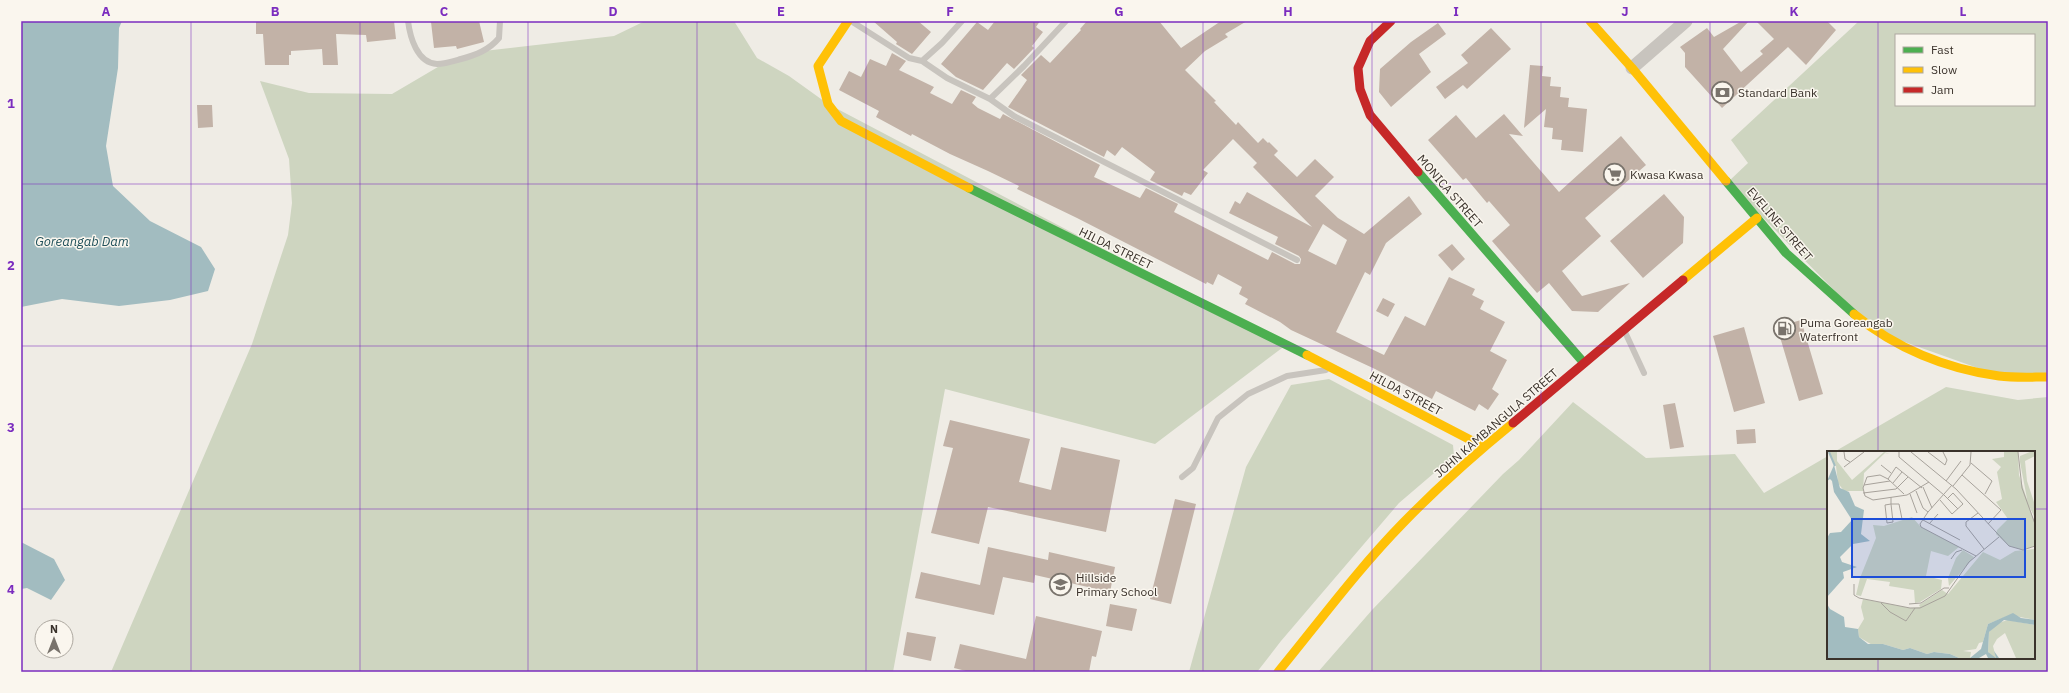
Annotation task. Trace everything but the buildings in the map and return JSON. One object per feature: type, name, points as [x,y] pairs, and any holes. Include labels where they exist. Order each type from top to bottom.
[{"type":"street","name":"HILDA STREET","points":[[848,21],[818,66],[828,104],[841,121],[1018,213],[1334,368],[1484,447]]},
{"type":"street","name":"MONICA STREET","points":[[1391,21],[1370,41],[1358,68],[1360,88],[1370,115],[1389,139],[1584,363]]},
{"type":"street","name":"EVELINE STREET","points":[[1590,21],[1632,68],[1791,258],[1821,286],[1874,331],[1920,355],[1959,369],[2000,376],[2048,377]]},
{"type":"street","points":[[1632,68],[1686,21]]},
{"type":"street","name":"JOHN KAMBANGULA STREET","points":[[1278,672],[1341,594],[1403,523],[1484,447],[1757,218]]},
{"type":"lane","points":[[408,21],[411,36],[420,55],[436,64],[443,64],[484,51],[499,38],[500,21]]},
{"type":"lane","points":[[851,21],[909,58],[922,61],[947,78],[990,99],[1014,116],[1297,260]]},
{"type":"lane","points":[[922,61],[942,43],[962,21]]},
{"type":"lane","points":[[990,99],[1024,66],[1066,21]]},
{"type":"lane","points":[[1625,330],[1644,373]]},
{"type":"lane","points":[[1182,477],[1193,468],[1218,418],[1248,394],[1287,376],[1334,368]]},
{"type":"green space","points":[[645,21],[734,21],[757,58],[789,76],[828,104],[1286,345],[1155,444],[945,389],[893,672],[111,672],[252,344],[288,235],[292,203],[289,159],[260,81],[309,93],[392,94],[443,64],[484,51],[614,36]]},
{"type":"green space","points":[[1859,21],[2048,21],[2048,377],[2000,376],[1874,331],[1728,182],[1748,163],[1731,140]]},
{"type":"green space","points":[[1329,379],[1453,445],[1454,456],[1399,503],[1281,641],[1257,672],[1189,672],[1246,467],[1291,385]]},
{"type":"green space","points":[[1946,387],[2018,400],[2048,397],[2048,672],[1318,672],[1372,610],[1503,474],[1519,460],[1573,402],[1646,458],[1735,454],[1764,493],[1827,457],[1827,659],[2035,659],[2035,451],[1836,451]]},
{"type":"water","name":"Goreangab Dam","points":[[21,21],[122,21],[119,28],[118,68],[106,146],[113,186],[150,221],[201,247],[215,269],[208,291],[170,300],[119,306],[62,299],[21,307]]},
{"type":"water","points":[[21,542],[54,559],[65,580],[51,600],[27,588],[21,589]]},
{"type":"traffic: fast","points":[[1418,172],[1584,363]]},
{"type":"traffic: fast","points":[[1726,181],[1786,253],[1854,314]]},
{"type":"traffic: fast","points":[[969,188],[1307,355]]},
{"type":"traffic: slow","points":[[848,21],[818,66],[828,104],[841,121],[969,188]]},
{"type":"traffic: slow","points":[[1590,21],[1632,68],[1726,181]]},
{"type":"traffic: slow","points":[[1683,280],[1757,218]]},
{"type":"traffic: slow","points":[[1854,314],[1886,337],[1904,347],[1941,362],[1979,373],[1999,376],[2048,377]]},
{"type":"traffic: slow","points":[[1307,355],[1484,447]]},
{"type":"traffic: slow","points":[[1278,672],[1354,577],[1386,541],[1443,484],[1513,423]]},
{"type":"traffic: jam","points":[[1391,21],[1370,41],[1358,68],[1360,89],[1370,115],[1418,172]]},
{"type":"traffic: jam","points":[[1513,423],[1683,280]]},
{"type":"place","name":"Standard Bank","points":[[1723,92]]},
{"type":"place","name":"Kwasa Kwasa","points":[[1614,174]]},
{"type":"place","name":"Puma Goreangab Waterfront","points":[[1784,329]]},
{"type":"place","name":"Hillside Primary School","points":[[1061,584]]}]
